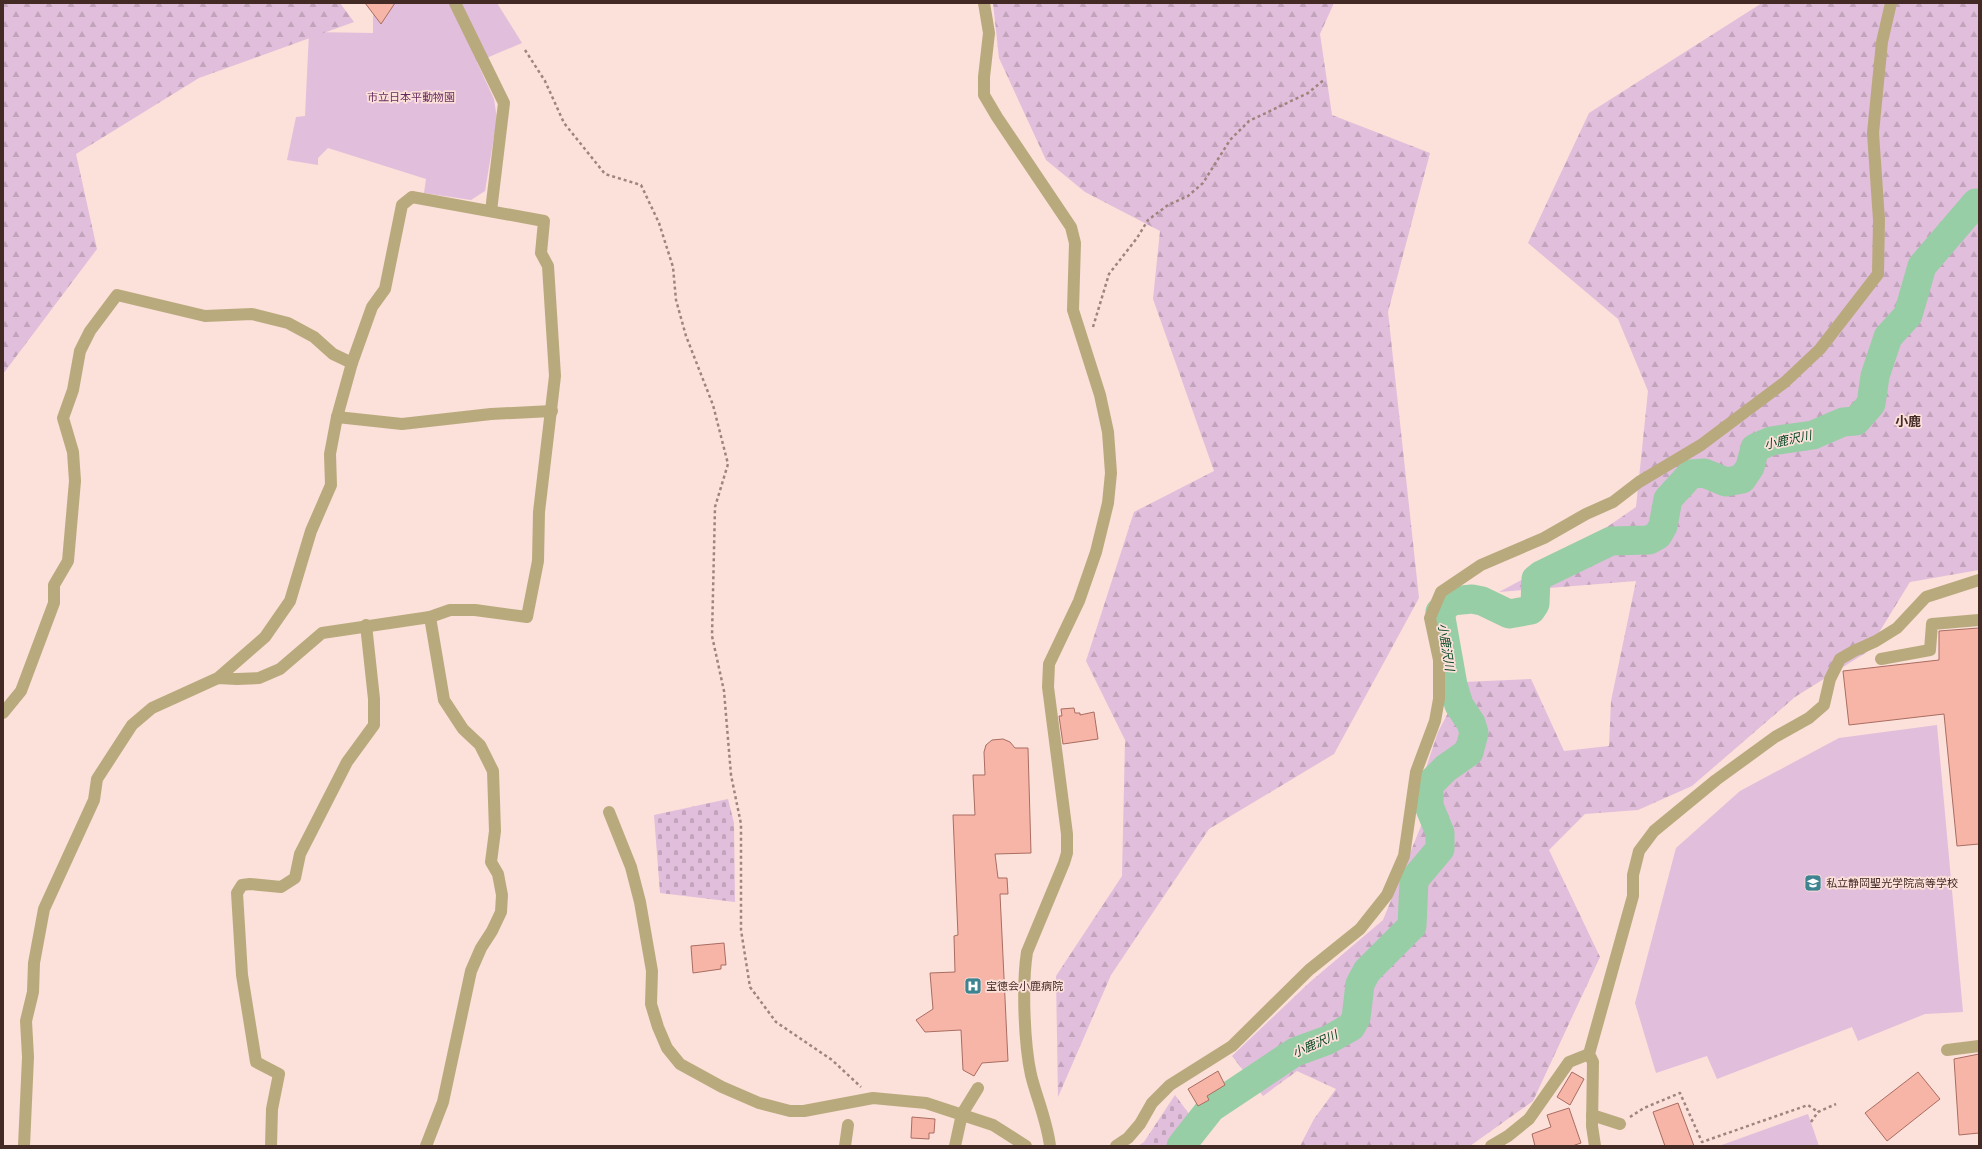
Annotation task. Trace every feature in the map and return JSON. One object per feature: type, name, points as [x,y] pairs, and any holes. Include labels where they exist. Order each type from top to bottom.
[{"type":"street","points":[[454,3],[504,103],[491,211]]},
{"type":"street","points":[[984,3],[989,33],[984,77],[984,94],[1071,227],[1075,243],[1073,310],[1100,395],[1108,432],[1111,473],[1108,503],[1096,552],[1079,601],[1049,664],[1048,687],[1068,834],[1068,848],[1062,870],[1027,952],[1024,970],[1029,1065],[1034,1089],[1045,1120],[1050,1146]]},
{"type":"street","points":[[1116,1146],[1128,1138],[1140,1124],[1152,1103],[1170,1085],[1232,1046],[1309,970],[1360,929],[1388,895],[1404,856],[1416,772],[1435,721],[1439,699],[1438,660],[1430,618],[1441,592],[1481,565],[1544,538],[1586,514],[1613,502],[1639,482],[1701,445],[1785,382],[1820,349],[1878,274],[1879,220],[1873,133],[1882,42],[1891,3]]},
{"type":"street","points":[[24,1146],[28,1057],[26,1021],[33,992],[35,956],[44,909],[94,800],[97,779],[132,725],[152,708],[218,678],[265,637],[290,601],[311,531],[331,485],[330,454],[337,417],[352,363],[372,307],[385,289],[402,205],[412,197],[544,221],[541,253],[548,266],[555,376],[539,512],[538,561],[527,617],[475,610],[450,610],[430,617],[322,632],[280,669],[259,678],[218,678]]},
{"type":"street","points":[[3,713],[21,690],[54,603],[54,585],[68,561],[75,481],[73,452],[63,418],[73,390],[80,351],[90,331],[117,295],[205,316],[252,314],[288,323],[314,337],[333,354],[352,363]]},
{"type":"street","points":[[337,417],[402,424],[491,414],[552,411]]},
{"type":"street","points":[[1595,1146],[1592,1115],[1593,1062],[1589,1054],[1633,896],[1633,875],[1639,851],[1654,831],[1722,776],[1775,737],[1809,718],[1824,705],[1830,679],[1840,659],[1876,641],[1897,628],[1926,597],[1979,580]]},
{"type":"street","points":[[426,1146],[443,1102],[471,971],[481,948],[492,931],[501,912],[502,895],[498,874],[491,862],[495,831],[494,771],[480,744],[463,729],[444,700],[430,617]]},
{"type":"street","points":[[1881,659],[1930,650],[1932,624],[1979,620]]},
{"type":"street","points":[[271,1146],[272,1109],[279,1074],[256,1062],[242,975],[237,893],[242,885],[250,884],[281,887],[295,878],[300,854],[347,762],[374,725],[374,699],[366,625]]},
{"type":"street","points":[[609,812],[631,867],[640,902],[652,971],[651,1004],[658,1027],[667,1048],[680,1064],[722,1087],[753,1100],[790,1111],[873,1098],[926,1103],[993,1125],[1026,1146]]},
{"type":"street","points":[[1947,1050],[1979,1046]]},
{"type":"street","points":[[1491,1146],[1508,1136],[1529,1119],[1569,1062],[1589,1054]]},
{"type":"street","points":[[956,1146],[962,1114],[972,1095],[978,1088]]},
{"type":"street","points":[[1592,1115],[1620,1124]]},
{"type":"street","points":[[846,1146],[848,1125]]},
{"type":"path","points":[[525,50],[545,82],[564,123],[605,174],[641,185],[659,223],[672,267],[676,300],[686,336],[713,406],[728,464],[715,508],[712,636],[724,691],[731,775],[741,824],[741,930],[750,987],[776,1022],[832,1060],[873,1098]]},
{"type":"path","points":[[1083,342],[1094,326],[1108,274],[1137,238],[1148,220],[1168,205],[1188,196],[1203,183],[1230,140],[1249,121],[1308,93],[1325,79]]},
{"type":"path","points":[[1620,1124],[1644,1108],[1680,1093],[1702,1142],[1808,1105],[1818,1112]]},
{"type":"path","points":[[1811,1122],[1818,1112],[1836,1104]]},
{"type":"green space","points":[[3,3],[340,3],[354,22],[199,78],[76,154],[97,249],[3,374]]},
{"type":"green space","name":"市立日本平動物園","points":[[373,3],[497,3],[522,43],[477,62],[494,99],[497,119],[485,191],[471,200],[424,193],[426,179],[328,148],[318,158],[318,165],[287,160],[296,117],[305,116],[309,32],[373,33]]},
{"type":"green space","points":[[993,3],[1334,3],[1320,34],[1332,115],[1430,153],[1388,312],[1419,598],[1334,754],[1209,829],[1111,975],[1058,1097],[1056,976],[1122,876],[1125,740],[1086,661],[1134,512],[1214,471],[1153,299],[1160,231],[1085,192],[1046,160],[999,58]]},
{"type":"green space","points":[[1762,3],[1979,3],[1979,570],[1910,582],[1867,652],[1795,697],[1692,786],[1638,810],[1585,814],[1549,850],[1600,957],[1533,1101],[1470,1146],[1300,1146],[1314,1119],[1336,1089],[1297,1071],[1263,1096],[1232,1056],[1310,982],[1383,920],[1423,821],[1426,768],[1438,732],[1464,682],[1531,679],[1564,751],[1609,746],[1611,701],[1636,581],[1499,592],[1562,558],[1636,507],[1648,391],[1618,319],[1528,243],[1589,113]]},
{"type":"green space","name":"私立静岡聖光学院高等学校","points":[[1937,725],[1963,1012],[1925,1014],[1858,1041],[1852,1027],[1717,1079],[1707,1056],[1656,1073],[1635,1003],[1676,848],[1740,791],[1839,738]]},
{"type":"green space","points":[[728,799],[734,823],[735,902],[660,893],[654,815]]},
{"type":"green space","points":[[1175,1095],[1195,1122],[1177,1146],[1138,1146],[1144,1142]]},
{"type":"green space","points":[[1808,1114],[1819,1146],[1719,1146]]},
{"type":"building","points":[[365,3],[395,3],[381,24]]},
{"type":"building","points":[[1979,628],[1979,844],[1957,846],[1944,714],[1849,725],[1843,671],[1939,660],[1939,631]]},
{"type":"building","points":[[1074,708],[1075,713],[1080,713],[1080,715],[1094,712],[1098,739],[1063,744],[1059,716],[1062,716],[1061,709]]},
{"type":"building","points":[[1003,739],[1010,742],[1015,748],[1028,748],[1031,853],[995,854],[998,878],[1007,878],[1008,894],[1000,894],[1008,1061],[982,1063],[974,1076],[963,1070],[961,1030],[925,1032],[916,1020],[933,1009],[930,973],[955,972],[954,936],[958,935],[953,815],[975,815],[973,775],[985,775],[984,752],[986,745],[992,740]]},
{"type":"building","points":[[724,943],[726,965],[721,965],[721,969],[693,973],[691,946]]},
{"type":"building","points":[[1979,1054],[1979,1133],[1959,1135],[1954,1059]]},
{"type":"building","points":[[1218,1071],[1225,1085],[1207,1096],[1209,1100],[1198,1106],[1188,1089]]},
{"type":"building","points":[[1572,1072],[1584,1079],[1570,1105],[1557,1097]]},
{"type":"building","points":[[1918,1072],[1940,1099],[1887,1141],[1865,1113]]},
{"type":"building","points":[[1678,1103],[1694,1146],[1665,1146],[1653,1112]]},
{"type":"building","points":[[1569,1108],[1581,1143],[1572,1146],[1535,1146],[1532,1134],[1551,1127],[1547,1115]]},
{"type":"building","points":[[912,1117],[935,1119],[934,1133],[929,1133],[929,1139],[911,1138]]},
{"type":"waterway","name":"小鹿沢川","points":[[1181,1146],[1211,1108],[1295,1052],[1328,1040],[1351,1027],[1356,1018],[1360,984],[1367,971],[1412,926],[1414,880],[1440,849],[1440,833],[1429,806],[1429,785],[1446,768],[1469,752],[1474,733],[1471,723],[1459,705],[1453,685],[1440,612],[1451,601],[1472,599],[1482,601],[1509,614],[1531,610],[1535,604],[1536,579],[1541,575],[1611,541],[1649,540],[1658,535],[1663,526],[1668,499],[1691,474],[1704,473],[1726,482],[1742,479],[1750,467],[1755,448],[1771,441],[1813,435],[1843,422],[1856,421],[1871,404],[1875,376],[1888,337],[1908,315],[1922,266],[1976,203]]},
{"type":"place","name":"私立静岡聖光学院高等学校","points":[[1813,883]]},
{"type":"place","name":"宝徳会小鹿病院","points":[[973,986]]},
{"type":"district","name":"小鹿","points":[[1908,421]]}]
